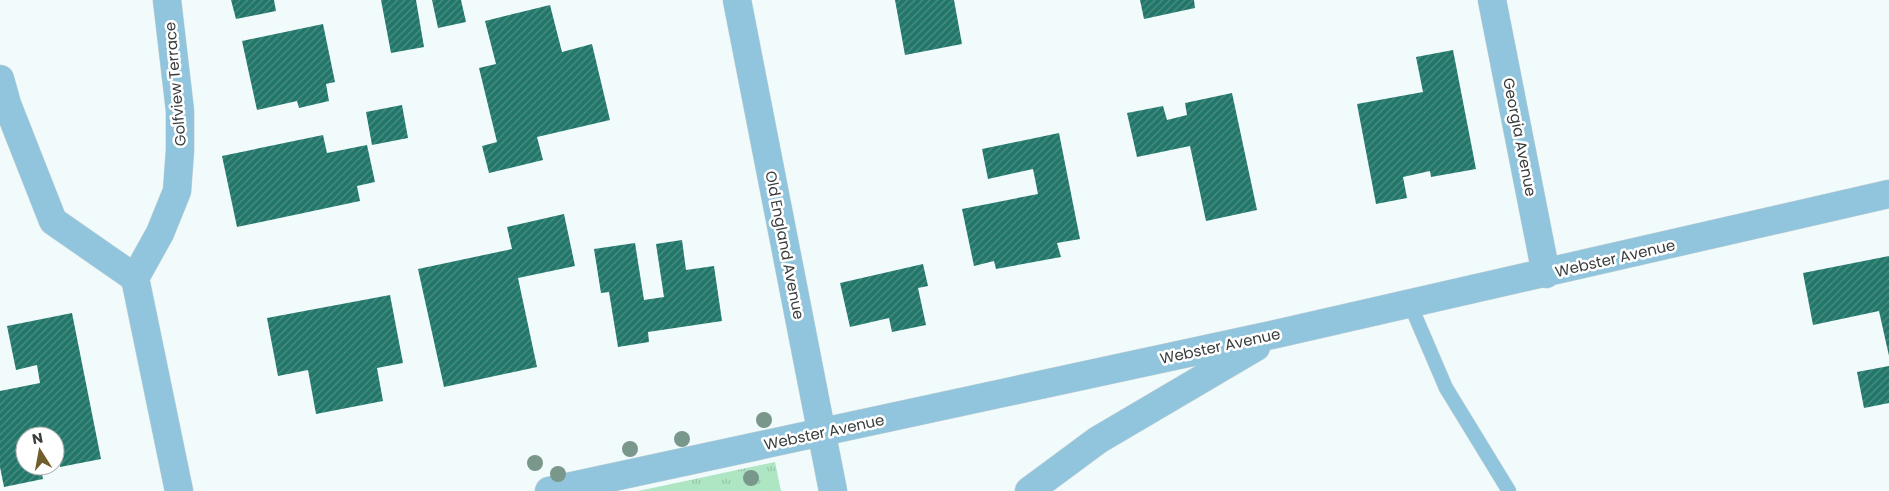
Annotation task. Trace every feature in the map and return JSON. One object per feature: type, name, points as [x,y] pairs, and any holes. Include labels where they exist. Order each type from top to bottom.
[{"type":"street","name":"Golfview Terrace","points":[[135,278],[160,233],[177,191],[180,110],[167,0]]},
{"type":"street","name":"Old England Avenue","points":[[737,0],[833,491]]},
{"type":"street","name":"Georgia Avenue","points":[[1492,0],[1546,274]]},
{"type":"street","points":[[0,79],[7,104],[53,221],[135,278],[179,491]]},
{"type":"street","name":"Webster Avenue","points":[[549,491],[1276,334],[1546,274],[1889,194]]},
{"type":"street","points":[[1029,491],[1098,440],[1276,334]]},
{"type":"lane","points":[[1410,304],[1446,388],[1509,491]]},
{"type":"green space","points":[[775,462],[781,491],[637,491],[643,490]]},
{"type":"building","points":[[231,0],[274,0],[276,11],[236,19]]},
{"type":"building","points":[[381,0],[416,0],[424,47],[391,53]]},
{"type":"building","points":[[432,0],[461,0],[466,22],[438,28]]},
{"type":"building","points":[[895,0],[954,0],[962,44],[905,55]]},
{"type":"building","points":[[1140,0],[1194,0],[1195,8],[1144,19]]},
{"type":"building","points":[[550,5],[562,52],[592,44],[610,120],[537,137],[543,160],[489,173],[482,146],[497,142],[479,68],[496,64],[485,21]]},
{"type":"building","points":[[323,24],[335,82],[326,84],[329,101],[299,108],[297,101],[257,110],[242,41]]},
{"type":"building","points":[[1453,50],[1476,169],[1431,177],[1430,171],[1403,177],[1407,198],[1376,204],[1357,104],[1423,92],[1416,57]]},
{"type":"building","points":[[1232,93],[1257,210],[1206,221],[1190,146],[1137,157],[1127,113],[1163,106],[1167,120],[1187,115],[1185,103]]},
{"type":"building","points":[[402,105],[408,138],[372,145],[366,112]]},
{"type":"building","points":[[1059,133],[1080,239],[1057,243],[1061,257],[996,269],[994,261],[974,266],[962,209],[1038,194],[1033,169],[988,179],[982,149]]},
{"type":"building","points":[[323,135],[327,153],[367,145],[375,182],[357,186],[360,201],[237,227],[222,156]]},
{"type":"building","points":[[564,214],[575,266],[518,278],[537,367],[444,387],[418,269],[512,249],[507,227]]},
{"type":"building","points":[[682,240],[686,270],[714,266],[722,321],[648,332],[649,342],[618,347],[609,292],[601,293],[594,249],[635,243],[644,300],[664,297],[656,244]]},
{"type":"building","points":[[1889,256],[1889,356],[1879,311],[1813,325],[1803,273]]},
{"type":"building","points":[[923,264],[928,286],[918,288],[926,325],[892,332],[889,318],[850,327],[840,283]]},
{"type":"building","points":[[390,295],[403,363],[377,368],[383,401],[316,414],[308,370],[278,376],[267,318]]},
{"type":"building","points":[[72,313],[101,459],[65,466],[65,426],[15,426],[15,476],[42,476],[43,479],[4,487],[0,467],[0,391],[40,383],[37,365],[16,370],[7,326]]},
{"type":"building","points":[[1889,366],[1889,403],[1864,408],[1857,372]]}]
